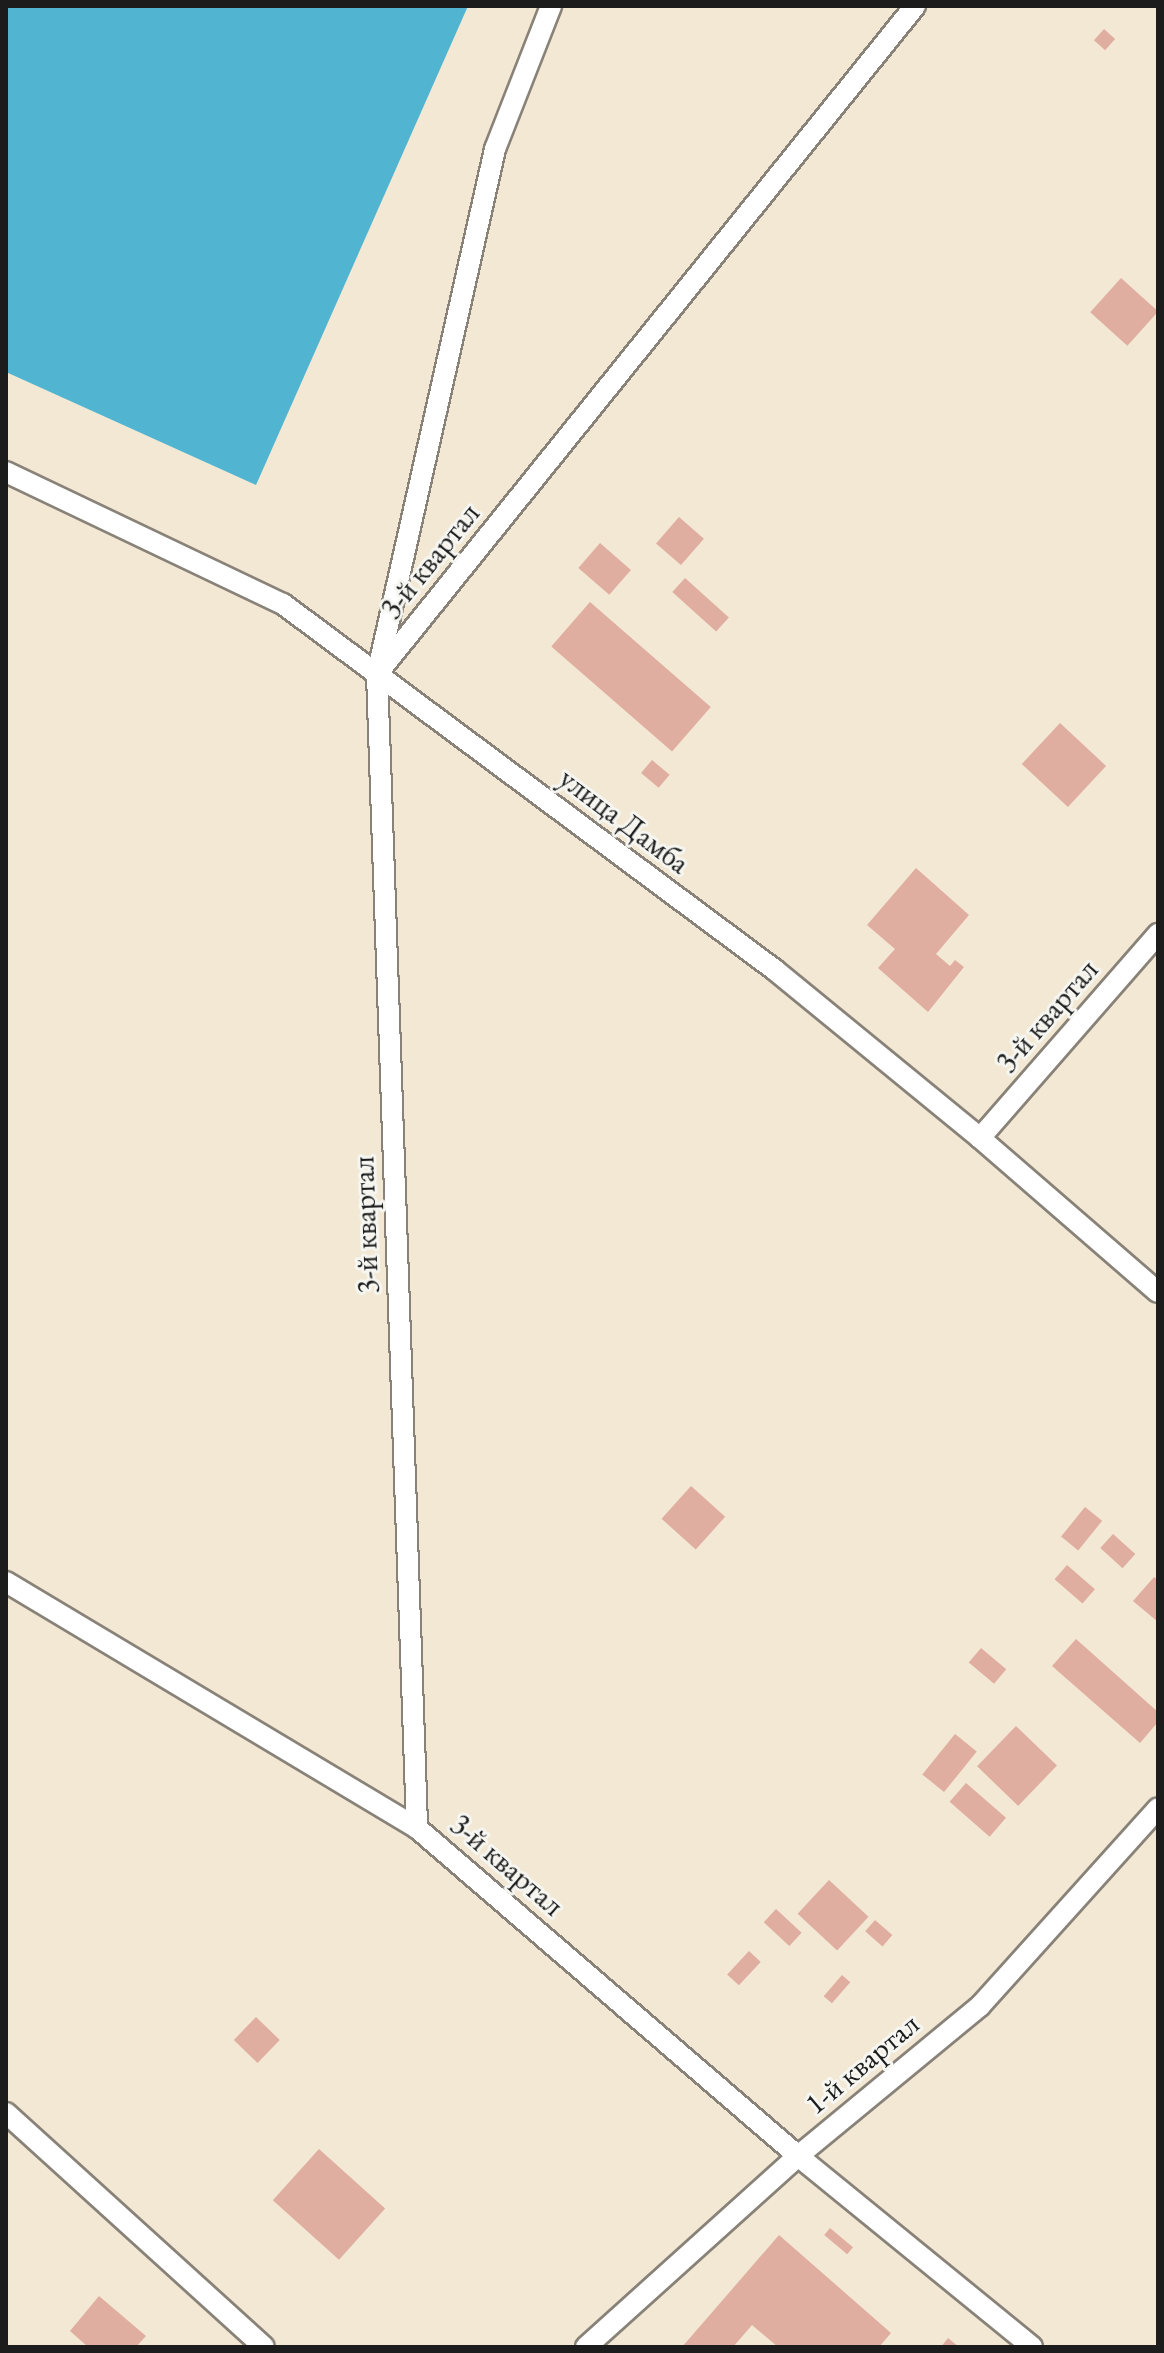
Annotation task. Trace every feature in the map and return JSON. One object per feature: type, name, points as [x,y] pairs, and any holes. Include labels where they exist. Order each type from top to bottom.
[{"type":"lane","points":[[377,674],[495,149],[551,6]]},
{"type":"lane","name":"3-й квартал","points":[[915,6],[377,674],[417,1828],[798,2156],[1032,2347]]},
{"type":"lane","name":"улица Дамба","points":[[6,472],[283,604],[775,970],[980,1138],[1158,1292]]},
{"type":"lane","name":"3-й квартал","points":[[980,1138],[1158,934]]},
{"type":"lane","points":[[6,1582],[417,1828]]},
{"type":"lane","name":"1-й квартал","points":[[586,2347],[798,2156],[980,2006],[1158,1808]]},
{"type":"lane","points":[[6,2113],[264,2347]]},
{"type":"water","points":[[6,6],[468,6],[256,485],[6,372]]},
{"type":"building","points":[[1104,29],[1115,39],[1105,50],[1094,40]]},
{"type":"building","points":[[1121,278],[1158,311],[1127,346],[1090,312]]},
{"type":"building","points":[[679,517],[704,539],[681,565],[656,543]]},
{"type":"building","points":[[600,543],[631,570],[609,595],[578,568]]},
{"type":"building","points":[[685,578],[729,617],[716,632],[672,592]]},
{"type":"building","points":[[590,602],[711,707],[672,751],[551,647]]},
{"type":"building","points":[[1060,723],[1106,766],[1068,807],[1022,764]]},
{"type":"building","points":[[652,760],[670,775],[659,788],[641,773]]},
{"type":"building","points":[[916,868],[969,915],[936,954],[950,966],[955,960],[964,967],[928,1012],[878,968],[895,949],[867,925]]},
{"type":"building","points":[[691,1486],[725,1517],[696,1549],[662,1519]]},
{"type":"building","points":[[1085,1507],[1102,1521],[1078,1550],[1061,1537]]},
{"type":"building","points":[[1113,1534],[1135,1554],[1123,1568],[1100,1548]]},
{"type":"building","points":[[1067,1565],[1095,1589],[1082,1604],[1055,1579]]},
{"type":"building","points":[[1154,1577],[1158,1580],[1158,1622],[1133,1601]]},
{"type":"building","points":[[1076,1639],[1158,1712],[1158,1722],[1140,1743],[1052,1666]]},
{"type":"building","points":[[981,1648],[1006,1669],[994,1684],[969,1663]]},
{"type":"building","points":[[1016,1726],[1057,1766],[1018,1806],[977,1766]]},
{"type":"building","points":[[955,1734],[977,1752],[944,1792],[922,1774]]},
{"type":"building","points":[[966,1783],[1006,1818],[990,1837],[950,1802]]},
{"type":"building","points":[[829,1880],[868,1917],[837,1950],[798,1914]]},
{"type":"building","points":[[776,1909],[802,1933],[789,1946],[764,1922]]},
{"type":"building","points":[[875,1920],[892,1935],[883,1946],[865,1931]]},
{"type":"building","points":[[749,1951],[761,1962],[739,1985],[727,1974]]},
{"type":"building","points":[[842,1975],[850,1982],[832,2003],[824,1996]]},
{"type":"building","points":[[256,2017],[280,2040],[258,2063],[234,2040]]},
{"type":"building","points":[[319,2149],[385,2209],[339,2260],[273,2200]]},
{"type":"building","points":[[830,2228],[853,2247],[847,2254],[824,2235]]},
{"type":"building","points":[[779,2235],[891,2333],[879,2347],[778,2347],[752,2325],[733,2347],[682,2347]]},
{"type":"building","points":[[99,2296],[146,2336],[136,2347],[88,2347],[70,2331]]},
{"type":"building","points":[[948,2338],[959,2347],[941,2347]]}]
